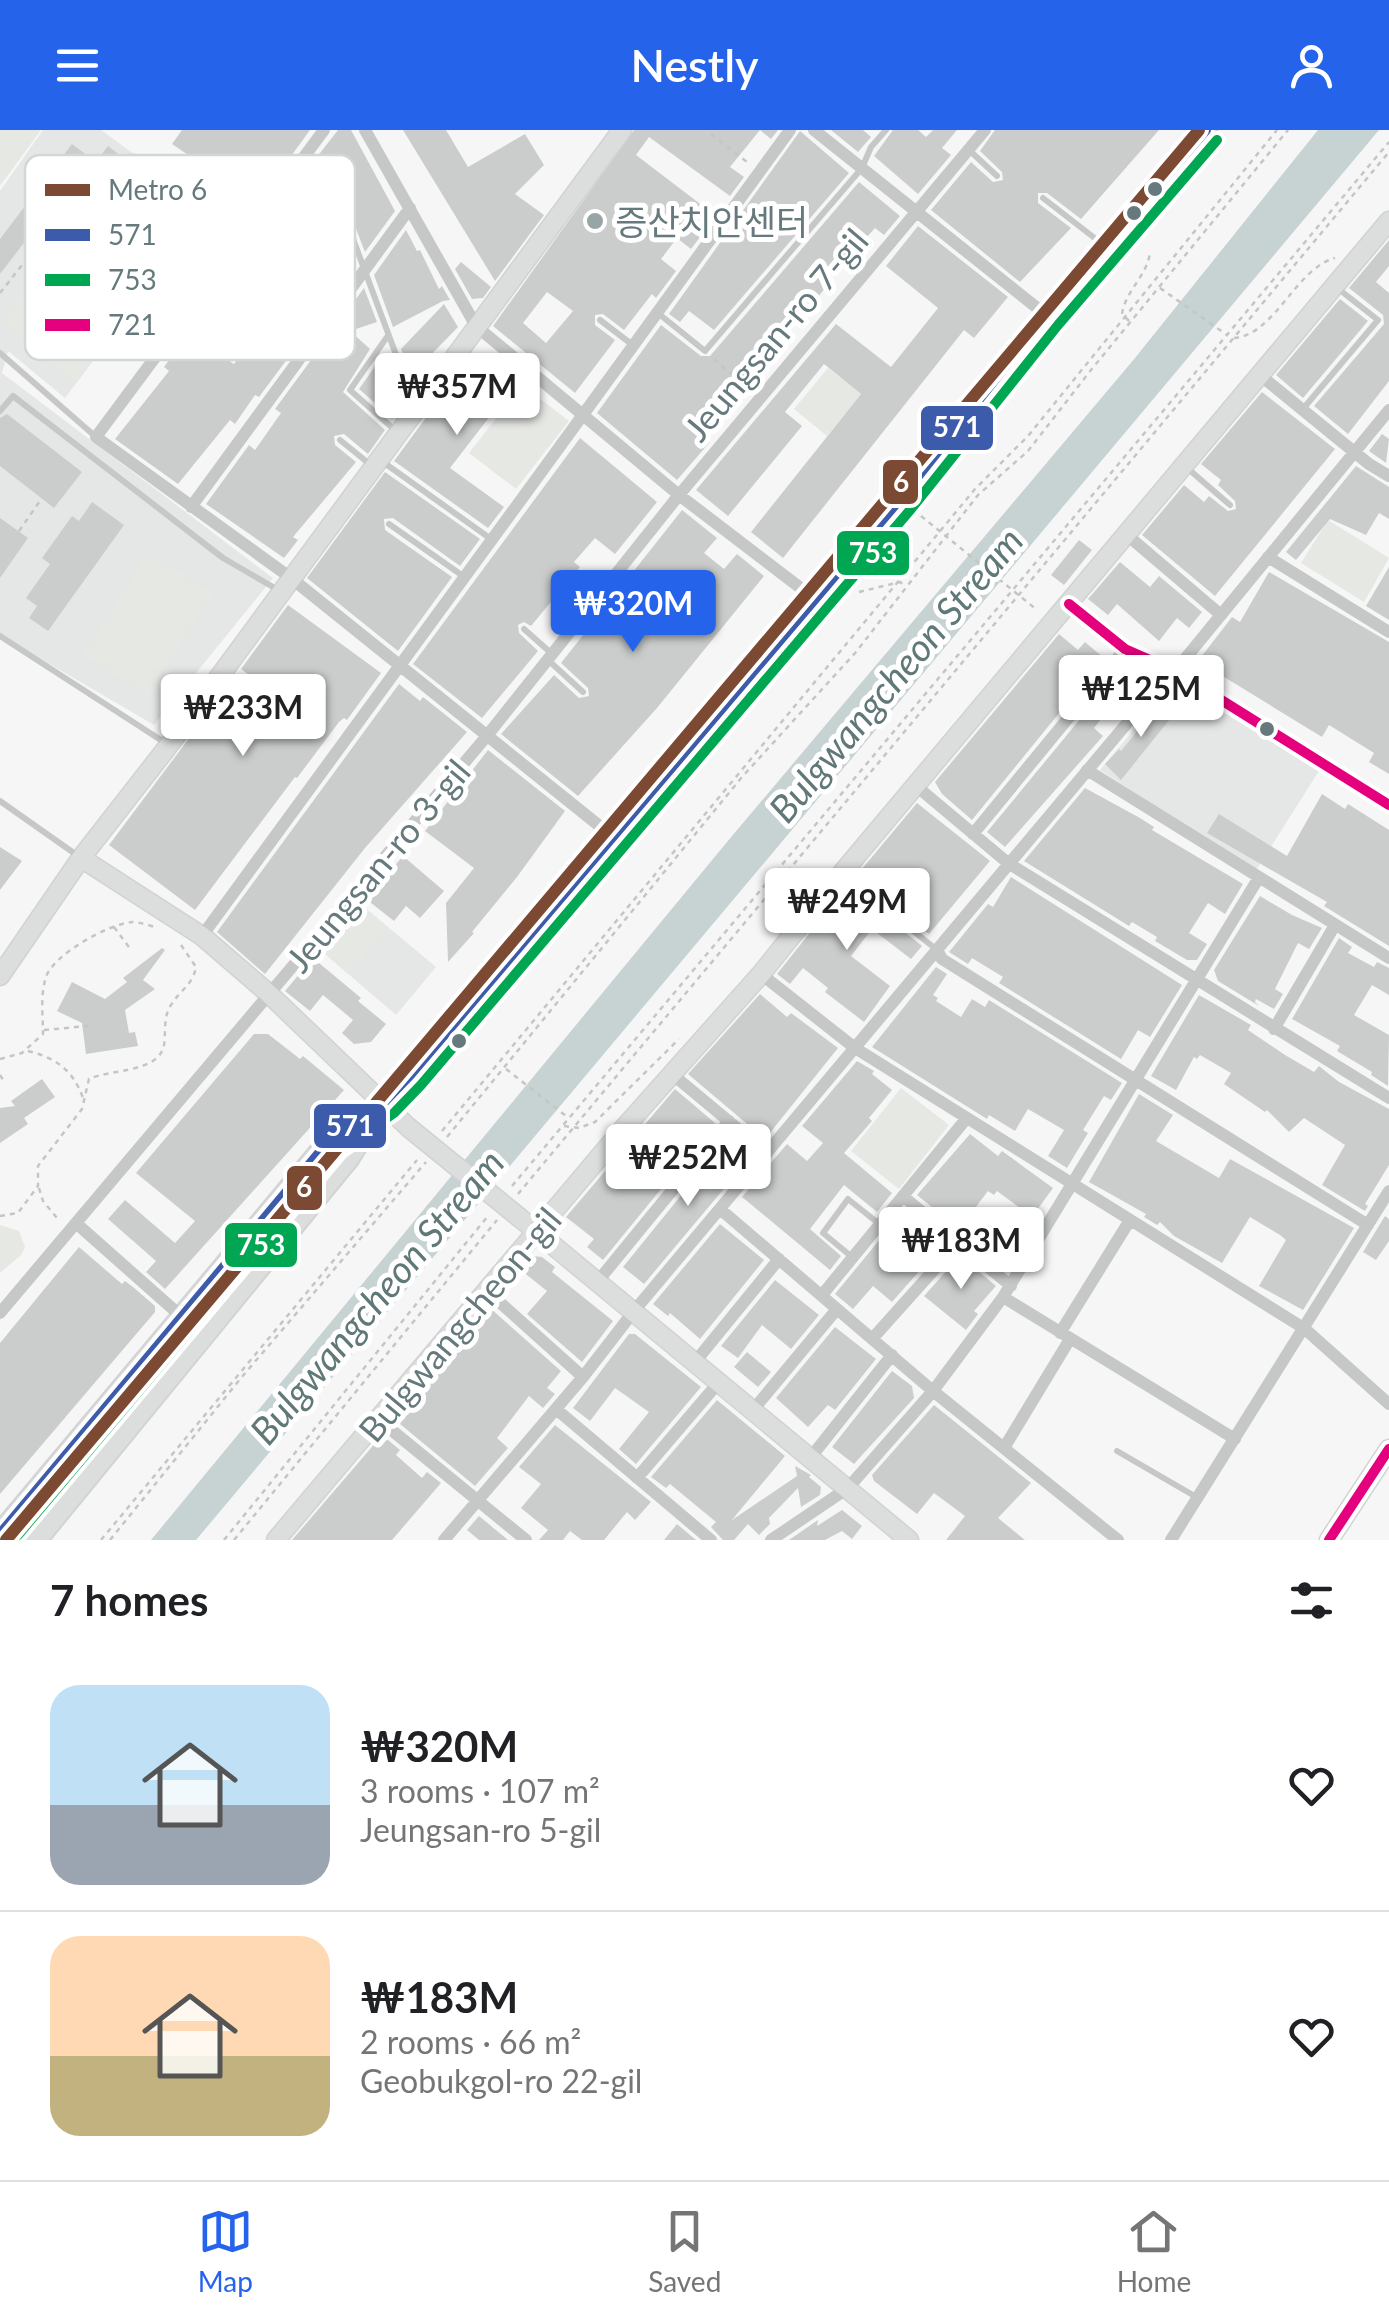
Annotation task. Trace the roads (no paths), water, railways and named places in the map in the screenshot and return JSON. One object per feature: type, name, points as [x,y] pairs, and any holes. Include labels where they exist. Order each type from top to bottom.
[{"type":"main road","points":[[36,1540],[355,1150],[384,1102],[900,499],[1046,316],[1206,130]]},
{"type":"main road","points":[[2,1527],[330,1140],[384,1102]]},
{"type":"street","points":[[306,155],[324,130]]},
{"type":"street","points":[[365,130],[476,326],[679,495],[814,598]]},
{"type":"street","points":[[0,976],[81,858],[169,745],[622,130]]},
{"type":"street","points":[[202,936],[398,665],[584,418],[790,130]]},
{"type":"street","name":"Jeungsan-ro 7-gil","points":[[814,130],[1046,316]]},
{"type":"street","name":"Jeungsan-ro 7-gil","points":[[550,657],[679,495],[985,130]]},
{"type":"street","points":[[355,283],[410,208]]},
{"type":"street","name":"Bulgwangcheon-gil","points":[[276,1540],[486,1290],[761,974],[1389,220]]},
{"type":"street","points":[[153,360],[96,437],[286,585],[398,665],[612,836]]},
{"type":"street","points":[[190,507],[298,360]]},
{"type":"street","points":[[1260,376],[1389,476]]},
{"type":"street","points":[[444,1540],[1008,864],[1175,671],[1389,410]]},
{"type":"street","points":[[1127,535],[1221,615]]},
{"type":"street","points":[[1268,557],[1389,632]]},
{"type":"street","points":[[1068,604],[1125,649],[1175,671],[1389,804]]},
{"type":"street","points":[[973,834],[1125,649]]},
{"type":"street","name":"Jeungsan-ro 3-gil","points":[[0,1313],[550,657]]},
{"type":"street","points":[[1088,770],[1389,958]]},
{"type":"street","points":[[914,786],[1008,864],[1389,1098]]},
{"type":"street","name":"Jeungsan-ro 3-gil","points":[[81,858],[202,936],[268,993],[408,1128],[514,1211],[908,1540]]},
{"type":"street","points":[[771,1540],[848,1488],[933,1391],[1007,1291],[1258,879]]},
{"type":"street","points":[[1274,1030],[1335,925]]},
{"type":"street","points":[[937,950],[942,959],[1368,1226]]},
{"type":"street","points":[[761,974],[855,1048],[1305,1329],[1389,1404]]},
{"type":"street","points":[[672,1074],[767,1153]]},
{"type":"street","points":[[822,1296],[966,1120]]},
{"type":"street","points":[[598,1282],[728,1121]]},
{"type":"street","points":[[1171,1540],[1389,1190]]},
{"type":"street","points":[[904,1197],[1007,1291],[1065,1336],[1235,1439]]},
{"type":"street","points":[[720,1209],[933,1391],[1118,1540]]},
{"type":"street","points":[[1004,1448],[1130,1220]]},
{"type":"street","points":[[74,1227],[182,1317]]},
{"type":"street","points":[[872,1339],[958,1243]]},
{"type":"street","points":[[695,1362],[779,1259]]},
{"type":"street","points":[[486,1290],[583,1377]]},
{"type":"street","points":[[753,1410],[837,1309]]},
{"type":"street","points":[[811,1458],[892,1356]]},
{"type":"street","points":[[637,1478],[719,1382]]},
{"type":"street","points":[[556,1408],[710,1540]]},
{"type":"street","points":[[378,1419],[526,1540]]},
{"type":"street","points":[[1329,1540],[1389,1448]]},
{"type":"lane","name":"Jeungsan-ro 7-gil","points":[[658,314],[705,351],[862,168],[886,130]]},
{"type":"lane","points":[[969,150],[997,176]]},
{"type":"lane","points":[[1043,198],[1107,247]]},
{"type":"lane","points":[[355,248],[416,408]]},
{"type":"lane","points":[[1302,410],[1378,320],[1335,286]]},
{"type":"lane","points":[[600,320],[634,346]]},
{"type":"lane","points":[[388,336],[350,390],[398,432]]},
{"type":"lane","points":[[0,353],[96,437]]},
{"type":"lane","points":[[0,411],[13,396],[223,558],[286,585]]},
{"type":"lane","points":[[340,440],[492,540]]},
{"type":"lane","points":[[1184,466],[1230,505]]},
{"type":"lane","points":[[389,524],[464,577]]},
{"type":"lane","points":[[524,628],[584,692]]},
{"type":"lane","points":[[0,636],[169,745]]},
{"type":"lane","points":[[0,801],[81,858]]},
{"type":"lane","points":[[842,873],[937,950]]},
{"type":"lane","points":[[853,1258],[824,1233],[848,1199],[880,1225]]},
{"type":"lane","points":[[1117,1450],[1198,1498]]},
{"type":"water","name":"Bulgwangcheon Stream","points":[[1318,130],[1379,130],[196,1540],[151,1540],[727,842],[1135,358]]},
{"type":"metro line","name":"6","points":[[6,1540],[1199,130]]},
{"type":"place","name":"증산치안센터","points":[[595,221]]}]
